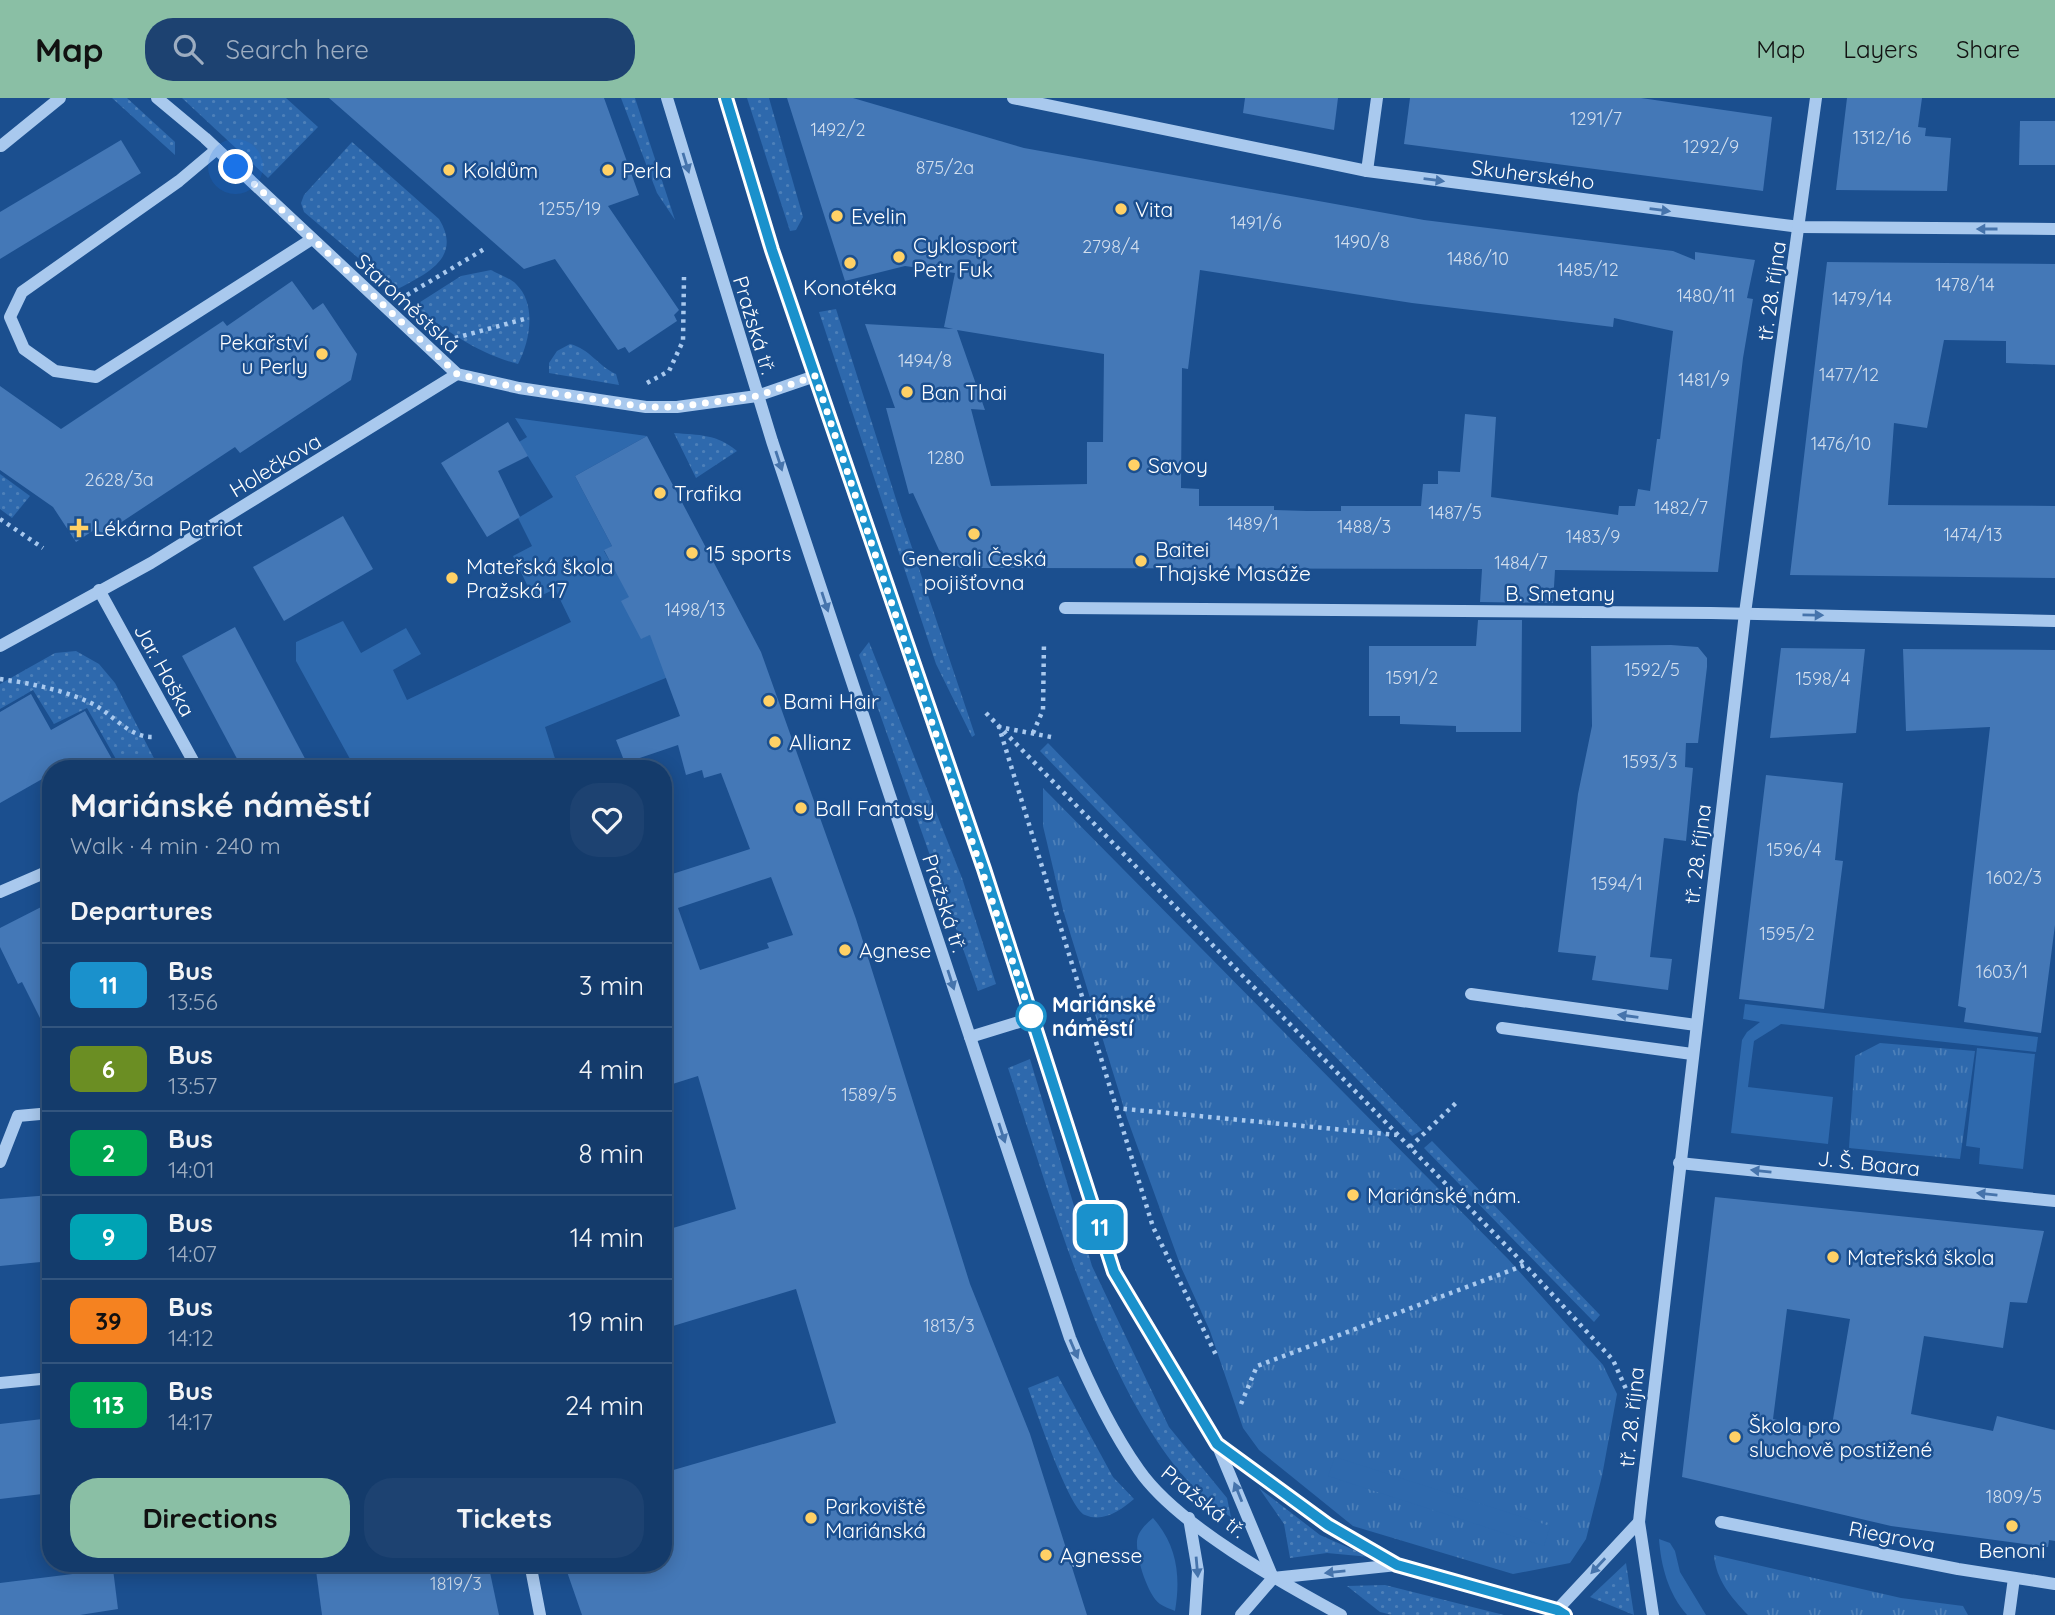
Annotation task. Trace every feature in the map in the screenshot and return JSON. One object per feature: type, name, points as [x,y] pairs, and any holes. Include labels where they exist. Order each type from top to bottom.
[{"type":"street","points":[[1,146],[60,98]]},
{"type":"street","name":"Staroměstská","points":[[157,98],[216,149],[457,374],[519,388],[646,407],[677,407],[757,396],[815,376]]},
{"type":"street","name":"Pražská tř.","points":[[667,98],[757,396],[1070,1338],[1097,1401],[1140,1472],[1189,1518],[1273,1578],[1341,1615]]},
{"type":"street","name":"Pražská tř.","points":[[726,98],[815,376],[1032,1018],[1114,1272],[1217,1444]]},
{"type":"street","name":"Skuherského","points":[[1013,98],[1367,172],[1800,227],[2055,229]]},
{"type":"street","points":[[1367,172],[1377,98]]},
{"type":"street","name":"tř. 28. října","points":[[1653,1615],[1639,1522],[1745,614],[1816,98]]},
{"type":"street","points":[[216,149],[179,181],[22,292],[10,317],[24,349],[55,371],[96,377],[312,239]]},
{"type":"street","name":"Holečkova","points":[[0,646],[161,557],[457,374]]},
{"type":"street","name":"Jar. Haška","points":[[99,590],[193,760]]},
{"type":"street","name":"B. Smetany","points":[[1065,608],[1745,614],[2055,621]]},
{"type":"street","points":[[0,892],[42,874]]},
{"type":"street","points":[[1471,994],[1696,1025]]},
{"type":"street","points":[[970,1037],[1032,1018]]},
{"type":"street","points":[[1502,1028],[1692,1054]]},
{"type":"street","points":[[0,1162],[18,1116],[42,1114]]},
{"type":"street","name":"J. Š. Baara","points":[[1679,1163],[2055,1200]]},
{"type":"street","points":[[0,1383],[42,1379]]},
{"type":"street","points":[[1217,1444],[1328,1525],[1397,1565],[1561,1612],[1639,1522]]},
{"type":"street","points":[[1217,1444],[1273,1578]]},
{"type":"street","points":[[1189,1518],[1198,1571],[1195,1615]]},
{"type":"street","name":"Riegrova","points":[[1721,1521],[2055,1584]]},
{"type":"street","points":[[1241,1615],[1273,1578],[1397,1565]]},
{"type":"street","points":[[532,1572],[540,1615]]},
{"type":"street","points":[[2009,1615],[2014,1578]]},
{"type":"path","points":[[397,301],[486,248]]},
{"type":"path","points":[[642,389],[650,380],[668,371],[684,341],[684,278]]},
{"type":"path","points":[[432,352],[456,338],[528,318]]},
{"type":"path","points":[[0,519],[43,548]]},
{"type":"path","points":[[1032,733],[1043,710],[1044,642]]},
{"type":"path","points":[[0,679],[31,683],[91,704],[141,737],[152,737]]},
{"type":"path","points":[[986,713],[1525,1265],[1612,1360],[1626,1389]]},
{"type":"path","points":[[999,727],[1051,737]]},
{"type":"path","points":[[999,727],[1153,1227],[1217,1357]]},
{"type":"path","points":[[1410,1147],[1458,1101]]},
{"type":"path","points":[[1115,1108],[1398,1135]]},
{"type":"path","points":[[1241,1404],[1257,1366],[1525,1265]]},
{"type":"path","points":[[1072,1565],[1091,1555]]},
{"type":"green space","points":[[112,98],[127,98],[175,142],[175,155]]},
{"type":"green space","points":[[182,98],[286,98],[318,127],[268,178]]},
{"type":"green space","points":[[621,98],[635,98],[675,220],[657,193]]},
{"type":"green space","points":[[747,98],[769,98],[803,217],[796,230],[790,231]]},
{"type":"green space","points":[[352,142],[439,219],[445,233],[447,244],[438,263],[419,278],[396,290],[304,212],[301,203],[304,195]]},
{"type":"green space","points":[[491,270],[516,284],[527,302],[528,334],[518,364],[476,348],[414,306],[461,276]]},
{"type":"green space","points":[[836,309],[901,515],[975,735],[972,737],[936,664],[819,312]]},
{"type":"green space","points":[[570,344],[577,346],[616,374],[619,385],[549,373],[549,363],[557,351]]},
{"type":"green space","points":[[515,418],[647,436],[575,476],[612,546],[604,551],[612,565],[620,561],[642,638],[662,630],[683,671],[545,727],[555,760],[351,760],[296,661],[296,642],[343,621],[361,653],[406,628],[421,654],[393,670],[407,700],[571,622],[555,589],[534,599],[513,556],[532,546],[518,518],[553,497],[519,442],[527,437]]},
{"type":"green space","points":[[674,433],[715,438],[737,451],[696,478]]},
{"type":"green space","points":[[0,474],[30,496],[12,518],[0,509]]},
{"type":"green space","points":[[869,642],[962,878],[996,984],[978,991],[859,655]]},
{"type":"green space","points":[[76,651],[99,664],[115,683],[155,760],[116,760],[87,708],[54,724],[33,690],[0,709],[0,684],[55,653]]},
{"type":"green space","points":[[1048,743],[1422,1130],[1412,1136],[1040,751]]},
{"type":"green space","points":[[1043,788],[1509,1260],[1603,1365],[1617,1394],[1602,1476],[1586,1539],[1570,1563],[1513,1574],[1353,1526],[1259,1450],[1243,1428],[1210,1331],[1181,1267],[1127,1118],[1063,910],[1043,826]]},
{"type":"green space","points":[[1745,1004],[2038,1037],[2036,1052],[1781,1024],[1754,1041],[1748,1087],[1833,1097],[1828,1144],[1731,1133],[1742,1040],[1747,1032],[1760,1022],[1743,1019]]},
{"type":"green space","points":[[1880,1043],[1975,1051],[1960,1159],[1849,1148],[1855,1056]]},
{"type":"green space","points":[[1977,1048],[2035,1054],[2023,1169],[1979,1164],[1980,1148],[1966,1146]]},
{"type":"green space","points":[[1030,1059],[1092,1266],[1169,1427],[1227,1498],[1231,1517],[1190,1483],[1154,1435],[1121,1377],[1092,1313],[1044,1180],[1008,1068]]},
{"type":"green space","points":[[1432,1141],[1600,1315],[1594,1322],[1424,1148]]},
{"type":"green space","points":[[1058,1376],[1113,1477],[1134,1499],[1111,1514],[1092,1517],[1078,1509],[1054,1458],[1028,1388]]},
{"type":"green space","points":[[1335,1457],[1550,1526],[1544,1546],[1328,1476]]},
{"type":"green space","points":[[1259,1488],[1320,1535],[1370,1557],[1327,1553],[1290,1558],[1284,1524]]},
{"type":"green space","points":[[1153,1518],[1167,1539],[1175,1562],[1175,1611],[1155,1599],[1140,1565],[1138,1537]]},
{"type":"green space","points":[[1659,1539],[1670,1543],[1675,1551],[1680,1572],[1706,1615],[1687,1615],[1680,1607],[1664,1569]]},
{"type":"green space","points":[[1714,1555],[1901,1598],[1963,1606],[1968,1615],[1748,1615],[1721,1580]]},
{"type":"green space","points":[[1626,1563],[1634,1615],[1590,1597]]},
{"type":"green space","points":[[1385,1585],[1504,1615],[1392,1615],[1380,1612],[1347,1586]]},
{"type":"building","points":[[329,98],[604,98],[639,195],[608,206],[679,310],[674,315],[677,321],[629,353],[625,347],[618,350],[555,259],[524,269]]},
{"type":"building","points":[[787,98],[853,98],[1024,148],[1424,220],[1673,251],[1695,260],[1695,252],[1755,260],[1747,298],[1753,299],[1743,358],[1718,572],[1555,570],[1553,603],[1480,602],[1482,569],[960,568],[939,550],[913,493],[909,494],[886,408],[895,408],[865,324],[953,329],[944,327],[955,273],[905,266],[845,281]],"holes":[[[1200,270],[1412,303],[1613,327],[1614,318],[1673,331],[1660,439],[1657,439],[1650,491],[1638,489],[1635,506],[1619,506],[1618,515],[1491,497],[1496,417],[1465,414],[1460,472],[1438,471],[1438,484],[1423,484],[1421,506],[1341,506],[1341,511],[1274,510],[1274,506],[1199,506],[1199,489],[1181,488],[1182,368],[1188,369]],[[957,330],[1104,354],[1103,442],[1087,442],[1087,484],[991,486],[971,409],[985,410]]]},
{"type":"building","points":[[1245,98],[1338,98],[1334,130],[1243,113]]},
{"type":"building","points":[[1410,98],[1641,98],[1772,117],[1763,191],[1404,144]]},
{"type":"building","points":[[1847,98],[1922,98],[1918,127],[1926,128],[1925,136],[1951,138],[1947,191],[1836,190]]},
{"type":"building","points":[[2020,121],[2055,121],[2055,165],[2019,165]]},
{"type":"building","points":[[121,140],[141,173],[0,259],[0,212]]},
{"type":"building","points":[[1827,262],[2055,264],[2055,365],[2006,363],[2006,341],[1944,340],[1927,428],[1894,423],[1888,505],[2055,506],[2055,578],[1790,575]]},
{"type":"building","points":[[292,281],[313,310],[323,303],[357,354],[351,380],[240,453],[235,447],[102,535],[97,528],[76,542],[53,507],[0,470],[0,386],[61,429],[223,321],[227,326]]},
{"type":"building","points":[[508,422],[528,456],[498,471],[520,517],[487,537],[441,463]]},
{"type":"building","points":[[647,436],[761,652],[856,919],[970,1284],[1030,1434],[1087,1615],[582,1615],[567,1572],[672,1572],[672,1470],[836,1423],[796,1289],[672,1326],[672,1228],[736,1209],[698,1076],[672,1084],[672,874],[750,849],[721,773],[704,778],[702,770],[686,775],[678,745],[634,760],[624,760],[616,740],[680,716],[650,635],[641,639],[621,601],[629,597],[604,550],[612,546],[575,476]],"holes":[[[771,877],[793,935],[767,943],[769,948],[700,970],[678,908]]]},
{"type":"building","points":[[343,516],[373,569],[284,621],[253,567]]},
{"type":"building","points":[[1478,620],[1522,620],[1521,732],[1456,732],[1456,726],[1400,724],[1400,716],[1369,716],[1369,646],[1476,646]]},
{"type":"building","points":[[235,627],[306,760],[238,760],[182,656]]},
{"type":"building","points":[[1591,646],[1698,647],[1707,658],[1707,667],[1698,743],[1686,743],[1685,767],[1693,768],[1686,841],[1664,838],[1650,957],[1672,959],[1668,990],[1592,980],[1596,956],[1558,952],[1578,794],[1592,726]]},
{"type":"building","points":[[1781,648],[1865,649],[1856,733],[1770,738]]},
{"type":"building","points":[[1903,649],[2055,650],[2055,925],[2041,1033],[1964,1022],[1966,1008],[1958,1006],[1990,727],[1906,731]]},
{"type":"building","points":[[31,694],[51,730],[85,711],[113,760],[42,760],[42,779],[0,803],[0,712]]},
{"type":"building","points":[[1766,775],[1843,783],[1835,860],[1843,861],[1824,1009],[1739,999]]},
{"type":"building","points":[[42,907],[42,1022],[22,982],[18,984],[0,947],[0,928]]},
{"type":"building","points":[[42,1196],[42,1262],[0,1266],[0,1199]]},
{"type":"building","points":[[1715,1197],[2044,1231],[2027,1303],[2010,1302],[2003,1348],[1924,1336],[1911,1414],[1993,1431],[1997,1416],[2055,1430],[2055,1541],[2049,1540],[2048,1547],[1891,1526],[1682,1477]],"holes":[[[1787,1309],[1850,1319],[1831,1431],[1773,1419]]]},
{"type":"building","points":[[42,1419],[42,1494],[0,1499],[0,1424]]},
{"type":"building","points":[[89,1572],[113,1572],[118,1609],[80,1615],[0,1615],[0,1583]]},
{"type":"building","points":[[316,1572],[490,1572],[499,1615],[322,1615]]},
{"type":"bus line","name":"11","points":[[726,98],[772,250],[984,869],[1114,1272],[1217,1444],[1328,1525],[1397,1565],[1557,1610],[1565,1615]]},
{"type":"place","name":"Koldům","points":[[449,170]]},
{"type":"place","name":"Perla","points":[[608,170]]},
{"type":"place","name":"Vita","points":[[1121,209]]},
{"type":"place","name":"Evelin","points":[[837,216]]},
{"type":"place","name":"Cyklosport Petr Fuk","points":[[899,257]]},
{"type":"place","name":"Konotéka","points":[[850,263]]},
{"type":"place","name":"Pekařství u Perly","points":[[322,354]]},
{"type":"place","name":"Ban Thai","points":[[907,392]]},
{"type":"place","name":"Savoy","points":[[1134,465]]},
{"type":"place","name":"Trafika","points":[[660,493]]},
{"type":"place","name":"Lékárna Patriot","points":[[79,528]]},
{"type":"place","name":"Generali Česká pojišťovna","points":[[974,534]]},
{"type":"place","name":"15 sports","points":[[692,553]]},
{"type":"place","name":"Baitei Thajské Masáže","points":[[1141,561]]},
{"type":"place","name":"Mateřská škola Pražská 17","points":[[452,578]]},
{"type":"place","name":"Bami Hair","points":[[769,701]]},
{"type":"place","name":"Allianz","points":[[775,742]]},
{"type":"place","name":"Ball Fantasy","points":[[801,808]]},
{"type":"place","name":"Agnese","points":[[845,950]]},
{"type":"place","name":"Mariánské náměstí","points":[[1031,1016]]},
{"type":"place","name":"Mariánské nám.","points":[[1353,1195]]},
{"type":"place","name":"Mateřská škola","points":[[1833,1257]]},
{"type":"place","name":"Škola pro sluchově postižené","points":[[1735,1437]]},
{"type":"place","name":"Parkoviště Mariánská","points":[[811,1518]]},
{"type":"place","name":"Benoni","points":[[2012,1526]]},
{"type":"place","name":"Agnesse","points":[[1046,1555]]},
{"type":"route","points":[[236,167],[457,374],[519,388],[646,407],[677,407],[757,396],[815,376],[984,869],[1032,1018],[1031,1016]]}]
